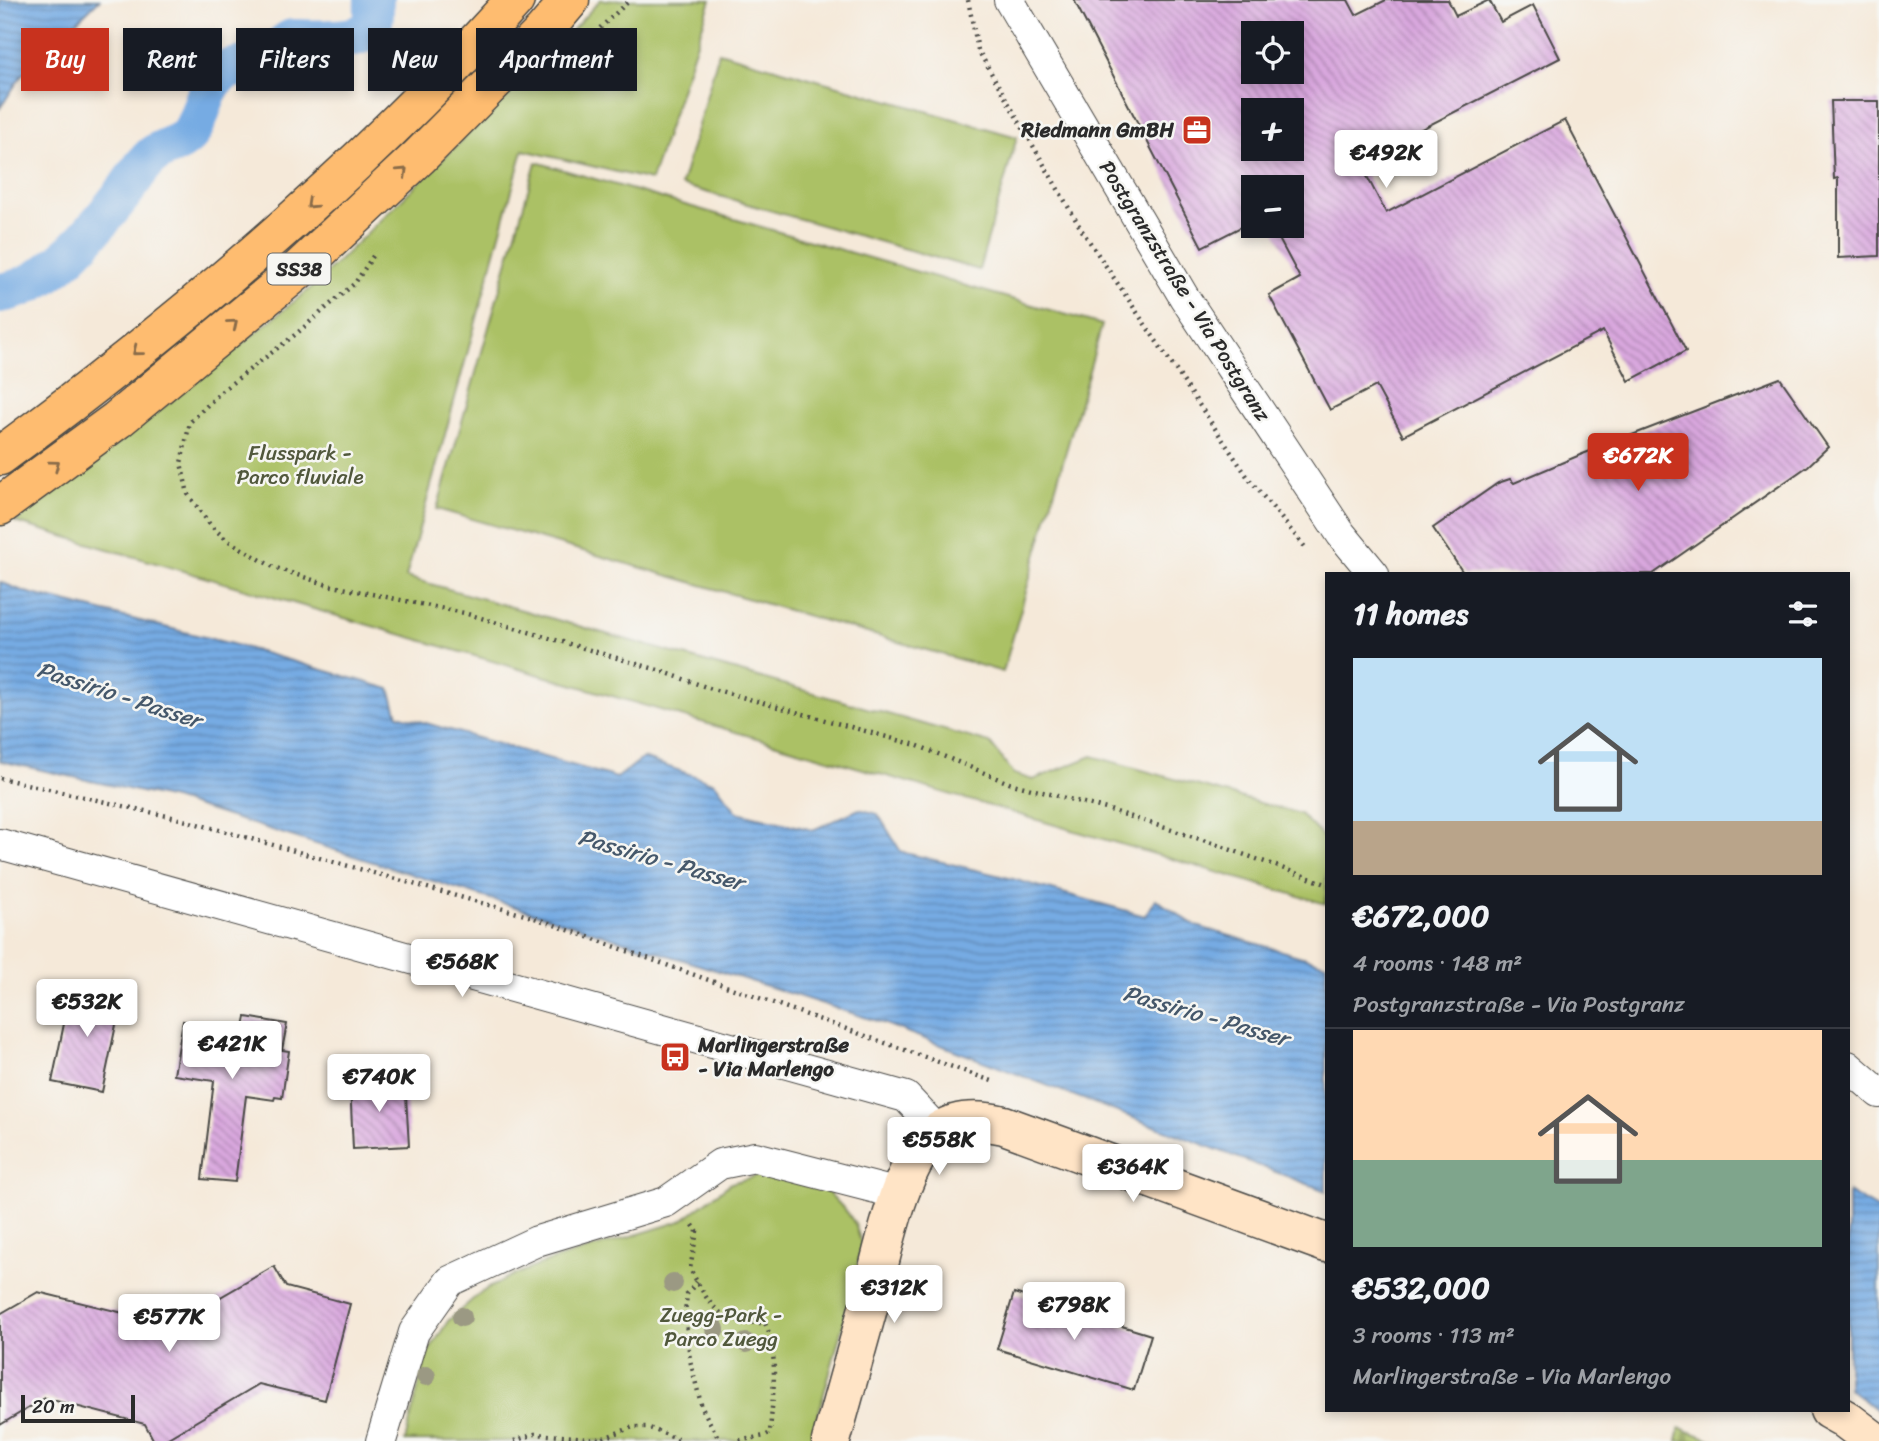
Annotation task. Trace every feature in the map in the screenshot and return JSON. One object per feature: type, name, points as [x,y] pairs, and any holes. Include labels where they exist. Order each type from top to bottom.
[{"type":"highway","name":"SS38","points":[[0,456],[93,388],[268,244],[395,126],[514,0]]},
{"type":"highway","name":"SS38","points":[[0,506],[117,420],[295,273],[419,157],[570,0]]},
{"type":"street","name":"Postgranzstraße - Via Postgranz","points":[[1009,0],[1184,297],[1340,534],[1372,572]]},
{"type":"street","points":[[0,844],[906,1097],[938,1132]]},
{"type":"street","points":[[1850,1068],[1879,1093]]},
{"type":"street","points":[[831,1441],[899,1194],[923,1146],[938,1132],[960,1122],[981,1120],[1004,1125],[1325,1243]]},
{"type":"street","points":[[381,1441],[414,1332],[450,1282],[537,1241],[666,1202],[720,1164],[755,1157],[899,1194]]},
{"type":"street","points":[[1833,1412],[1874,1441]]},
{"type":"path","points":[[600,28],[630,0]]},
{"type":"path","points":[[968,0],[978,50],[1081,229],[1249,479],[1310,553]]},
{"type":"path","points":[[376,252],[355,283],[296,334],[223,390],[190,422],[181,463],[188,494],[211,526],[227,540],[273,567],[328,585],[464,613],[709,688],[916,745],[1009,783],[1110,810],[1325,884]]},
{"type":"path","points":[[0,778],[176,818],[532,917],[998,1083]]},
{"type":"path","points":[[674,1197],[697,1231],[690,1269],[716,1311],[744,1324],[765,1323],[770,1333],[773,1370],[771,1433],[736,1441]]},
{"type":"path","points":[[697,1282],[687,1294],[685,1314],[690,1360],[702,1408],[720,1441]]},
{"type":"path","points":[[514,1441],[535,1434],[601,1439],[634,1427],[647,1427],[682,1441]]},
{"type":"green space","name":"Flusspark - Parco fluviale","points":[[600,0],[711,0],[651,180],[523,150],[406,577],[990,743],[1014,774],[1033,780],[1092,756],[1300,814],[1325,839],[1325,904],[15,522],[129,435],[312,287],[512,91],[637,91],[637,28],[575,28]]},
{"type":"green space","points":[[719,52],[1017,137],[979,270],[681,185]]},
{"type":"green space","points":[[536,162],[1102,325],[1003,672],[437,509]]},
{"type":"green space","name":"Zuegg-Park - Parco Zuegg","points":[[756,1176],[780,1178],[826,1190],[847,1212],[855,1224],[861,1242],[856,1277],[811,1441],[405,1441],[426,1356],[448,1321],[480,1293],[509,1277],[547,1262],[681,1221],[731,1183]]},
{"type":"green space","points":[[1680,1428],[1715,1441],[1677,1441]]},
{"type":"water","points":[[0,0],[99,0],[70,28],[21,28],[21,76],[0,108]]},
{"type":"water","name":"Passirio - Passer","points":[[0,582],[25,592],[232,644],[390,689],[398,715],[617,778],[643,758],[715,783],[737,812],[813,830],[859,809],[878,814],[901,852],[1009,878],[1145,916],[1155,899],[1196,926],[1325,964],[1325,1191],[880,1022],[173,799],[0,761]]},
{"type":"water","points":[[1850,1193],[1879,1210],[1879,1412],[1850,1390]]},
{"type":"building","points":[[1074,0],[1348,0],[1356,15],[1386,0],[1448,0],[1456,16],[1489,0],[1501,22],[1533,5],[1560,58],[1359,161],[1386,213],[1565,120],[1686,351],[1629,381],[1603,331],[1403,436],[1376,386],[1330,410],[1269,295],[1300,278],[1278,238],[1304,238],[1304,175],[1241,175],[1241,227],[1202,247]]},
{"type":"building","points":[[1831,101],[1879,101],[1879,256],[1838,258],[1838,178],[1834,179]]},
{"type":"building","points":[[1780,378],[1828,447],[1808,466],[1656,572],[1463,572],[1433,528],[1498,483],[1510,479],[1514,483]]},
{"type":"building","points":[[72,985],[122,996],[102,1092],[52,1082]]},
{"type":"building","points":[[246,1017],[287,1024],[282,1050],[289,1051],[282,1098],[275,1097],[274,1100],[246,1096],[235,1182],[202,1179],[214,1081],[174,1075],[183,1021],[243,1031]]},
{"type":"building","points":[[405,1079],[409,1146],[353,1149],[350,1082]]},
{"type":"building","points":[[274,1266],[286,1287],[350,1304],[325,1400],[259,1384],[163,1441],[154,1441],[145,1424],[45,1398],[0,1425],[0,1314],[38,1292],[172,1325]]},
{"type":"building","points":[[1014,1293],[1151,1335],[1134,1390],[997,1349]]},
{"type":"waterway","points":[[0,293],[37,280],[86,239],[147,161],[156,153],[187,137],[198,119],[209,89],[224,71],[264,62],[292,39],[334,39],[364,33],[373,22],[374,0]]},
{"type":"place","name":"Riedmann GmBH","points":[[1197,130]]},
{"type":"place","name":"Marlingerstraße - Via Marlengo","points":[[675,1057]]}]
